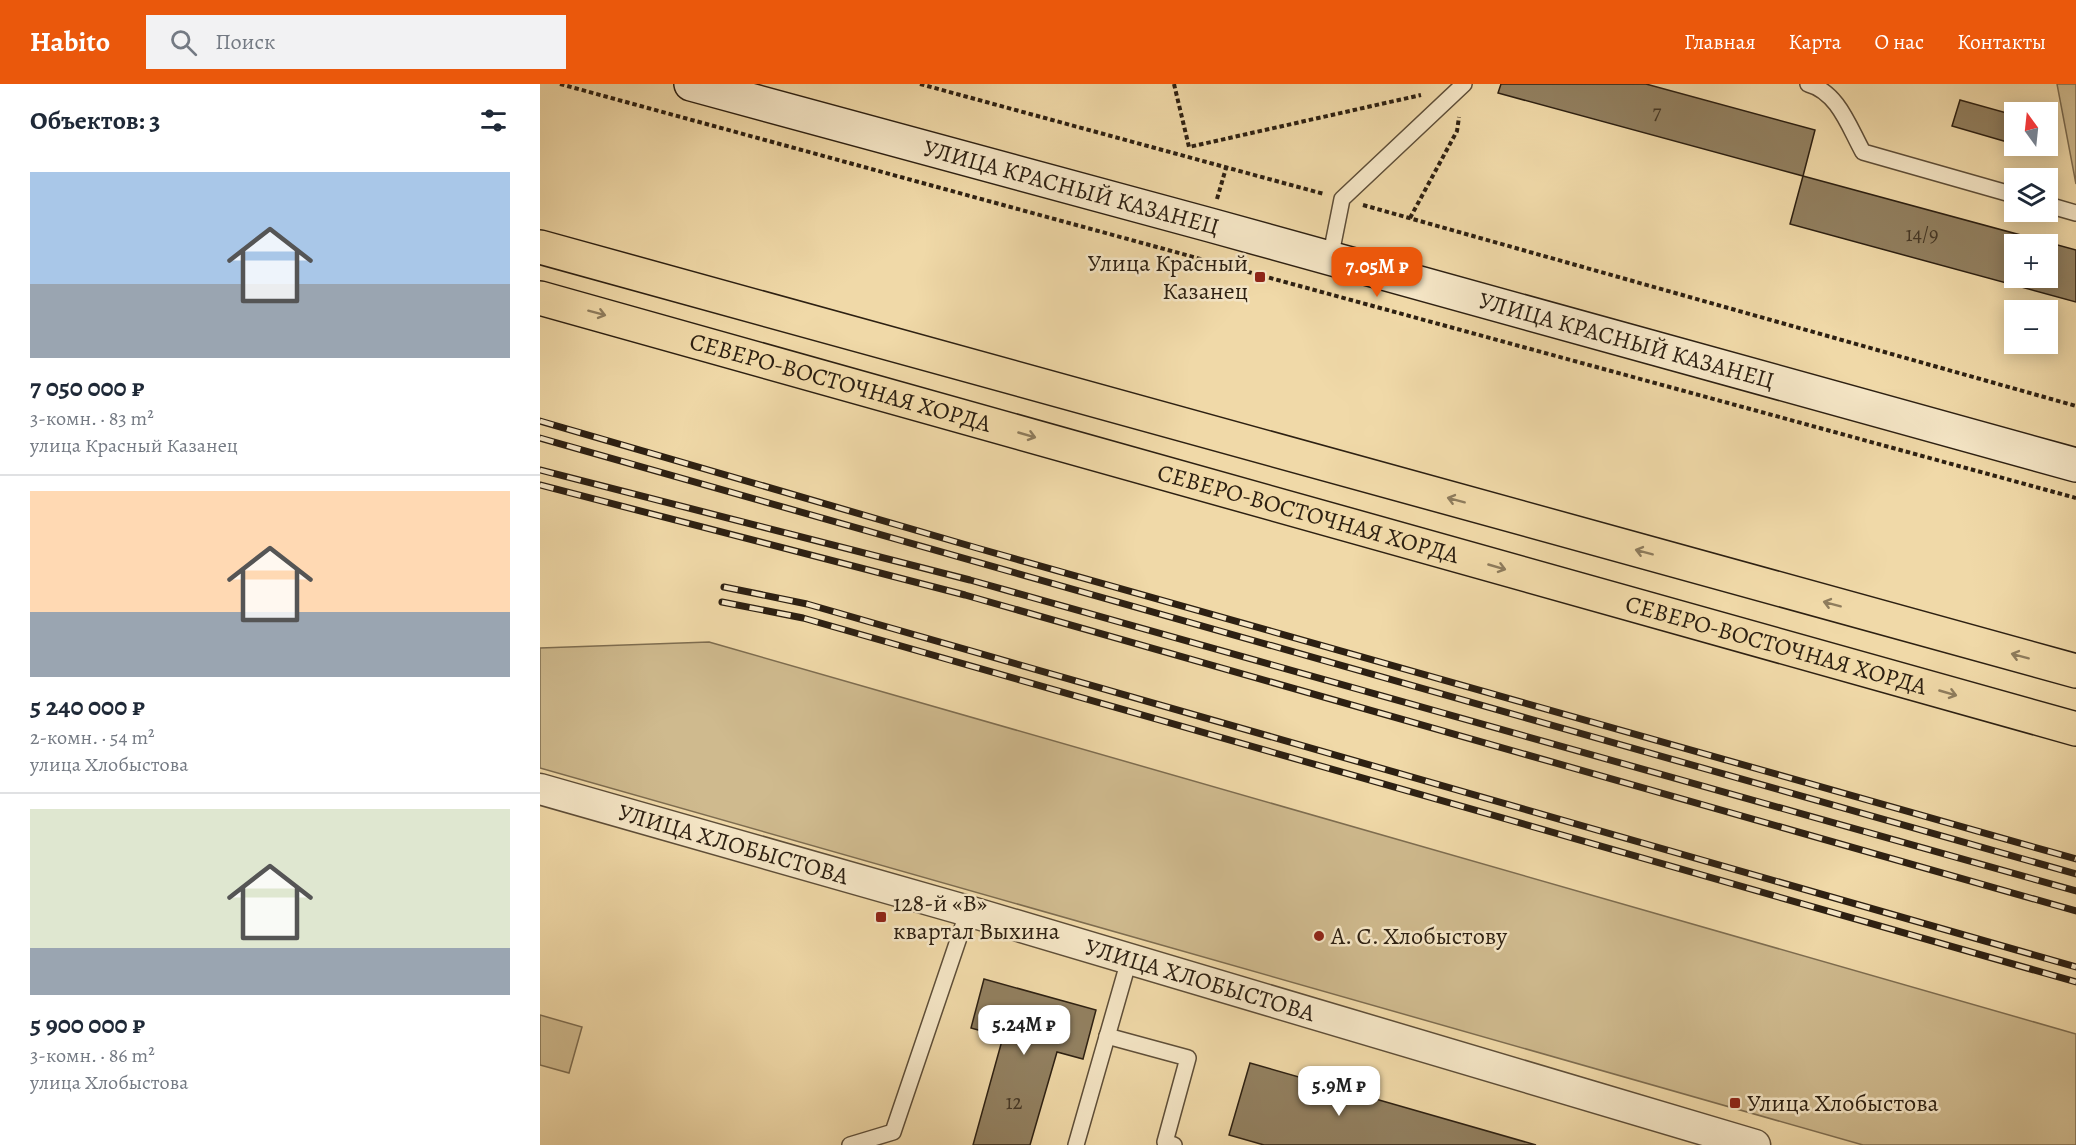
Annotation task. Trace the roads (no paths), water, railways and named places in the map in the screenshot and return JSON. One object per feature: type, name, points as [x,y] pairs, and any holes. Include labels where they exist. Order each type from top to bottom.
[{"type":"main road","name":"СЕВЕРО-ВОСТОЧНАЯ ХОРДА","points":[[540,247],[2076,671]]},
{"type":"main road","name":"СЕВЕРО-ВОСТОЧНАЯ ХОРДА","points":[[540,298],[2076,729]]},
{"type":"street","name":"УЛИЦА КРАСНЫЙ КАЗАНЕЦ","points":[[691,84],[2076,465]]},
{"type":"street","name":"УЛИЦА ХЛОБЫСТОВА","points":[[540,789],[968,911],[1755,1145]]},
{"type":"lane","points":[[1330,259],[1342,199],[1463,85]]},
{"type":"lane","points":[[1814,85],[1831,96],[1863,152],[2004,192]]},
{"type":"lane","points":[[2058,208],[2076,213]]},
{"type":"lane","points":[[850,1145],[893,1132],[968,911]]},
{"type":"lane","points":[[1076,1145],[1129,960]]},
{"type":"lane","points":[[1107,1036],[1188,1058],[1165,1142],[1174,1145]]},
{"type":"railway","points":[[540,421],[977,548],[2076,859]]},
{"type":"railway","points":[[540,438],[2076,874]]},
{"type":"railway","points":[[540,470],[970,580],[2076,891]]},
{"type":"railway","points":[[540,485],[965,595],[2076,911]]},
{"type":"railway","points":[[724,587],[807,604],[2076,967]]},
{"type":"railway","points":[[722,602],[803,618],[2076,982]]},
{"type":"place","name":"Улица Красный Казанец","points":[[1260,277]]},
{"type":"place","name":"128-й «В» квартал Выхина","points":[[881,917]]},
{"type":"place","name":"А. С. Хлобыстову","points":[[1319,936]]},
{"type":"place","name":"Улица Хлобыстова","points":[[1735,1103]]}]
